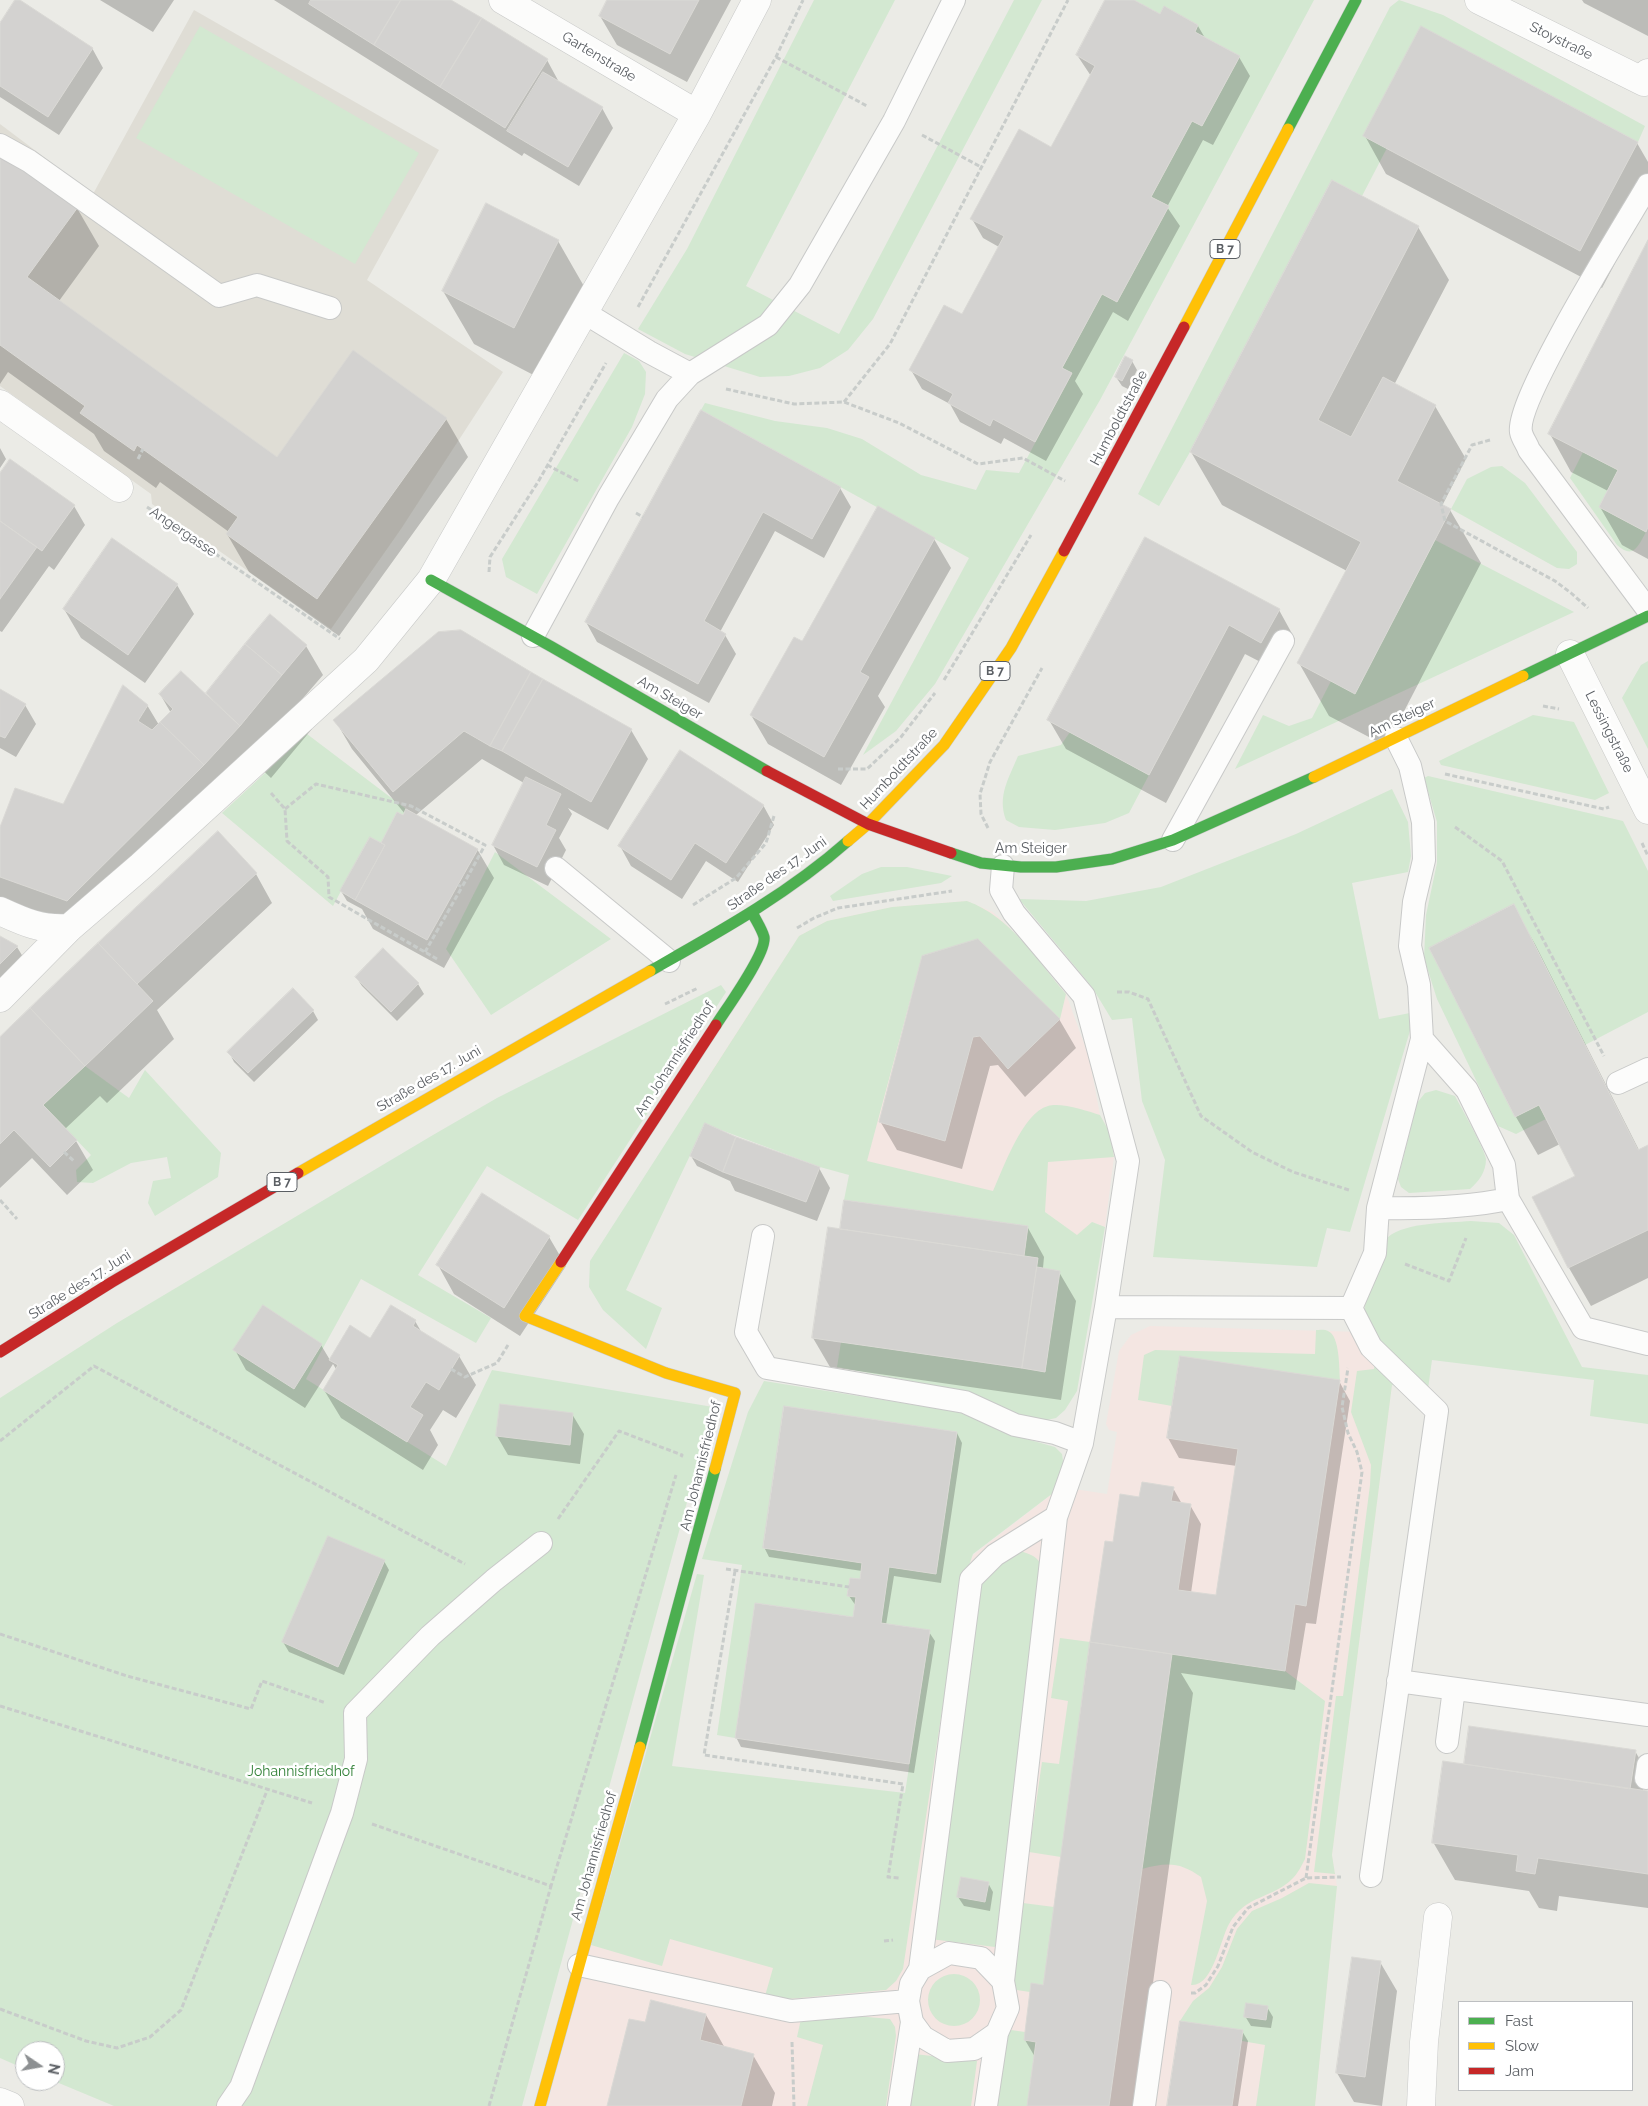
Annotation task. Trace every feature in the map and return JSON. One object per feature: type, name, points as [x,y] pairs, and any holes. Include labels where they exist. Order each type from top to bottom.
[{"type":"street","name":"Gartenstraße","points":[[502,0],[697,114]]},
{"type":"street","points":[[0,998],[68,928],[141,866],[366,660],[431,580],[697,114],[757,0]]},
{"type":"street","name":"Humboldtstraße","points":[[868,824],[932,759],[975,702],[1010,648],[1093,498],[1356,0]]},
{"type":"street","name":"Stoystraße","points":[[1479,0],[1646,81]]},
{"type":"street","points":[[0,404],[119,488]]},
{"type":"street","name":"Am Steiger","points":[[431,580],[534,636],[786,782],[868,824],[981,863],[1002,866],[1056,867],[1112,859],[1172,840],[1298,786],[1648,616]]},
{"type":"street","name":"Lessingstraße","points":[[1570,654],[1648,810]]},
{"type":"street","name":"Straße des 17. Juni","points":[[0,1352],[154,1257],[536,1034],[752,912],[829,858],[868,824]]},
{"type":"street","points":[[0,911],[28,924],[50,929],[68,928]]},
{"type":"street","name":"Am Johannisfriedhof","points":[[540,2106],[691,1563],[735,1393],[666,1373],[525,1316],[746,979],[762,949],[764,937],[752,912]]},
{"type":"street","points":[[1421,2106],[1424,2042],[1438,1917]]},
{"type":"street","points":[[0,2102],[10,2106]]},
{"type":"lane","points":[[534,636],[608,498],[667,399],[690,374],[768,325],[800,285],[894,120],[954,0]]},
{"type":"lane","points":[[0,145],[29,161],[219,296],[257,285],[330,308]]},
{"type":"lane","points":[[1648,185],[1601,264],[1539,376],[1524,411],[1521,432],[1529,450],[1648,610]]},
{"type":"lane","points":[[585,313],[649,352],[690,374]]},
{"type":"lane","points":[[1172,840],[1284,641]]},
{"type":"lane","points":[[1351,1308],[1375,1253],[1378,1208],[1422,1039],[1419,985],[1410,946],[1414,902],[1424,860],[1423,822],[1410,766],[1396,738]]},
{"type":"lane","points":[[986,2106],[997,2033],[1008,2008],[1003,1981],[1056,1517],[1082,1443],[1106,1307],[1128,1161],[1084,996],[1014,913],[1001,890],[1002,866]]},
{"type":"lane","points":[[556,868],[668,961]]},
{"type":"lane","points":[[1422,1039],[1467,1090],[1504,1165],[1508,1199],[1583,1328],[1648,1344]]},
{"type":"lane","points":[[1618,1083],[1648,1069]]},
{"type":"lane","points":[[1378,1208],[1423,1209],[1479,1205],[1508,1199]]},
{"type":"lane","points":[[763,1236],[746,1332],[767,1368],[965,1402],[1015,1425],[1055,1432],[1082,1443]]},
{"type":"lane","points":[[1106,1307],[1351,1308]]},
{"type":"lane","points":[[1351,1308],[1371,1347],[1437,1411],[1370,1876]]},
{"type":"lane","points":[[899,2106],[914,2020],[912,1984],[920,1969],[971,1579],[995,1555],[1056,1517]]},
{"type":"lane","points":[[228,2106],[241,2087],[342,1813],[356,1759],[356,1713],[430,1636],[494,1580],[542,1543]]},
{"type":"lane","points":[[1398,1681],[1648,1715]]},
{"type":"lane","points":[[1447,1742],[1454,1689]]},
{"type":"lane","points":[[920,1969],[948,1953],[980,1958],[1003,1981]]},
{"type":"lane","points":[[579,1965],[791,2011],[914,2020],[947,2051],[974,2049],[997,2033]]},
{"type":"lane","points":[[1144,2106],[1160,1992]]},
{"type":"path","points":[[844,402],[890,344],[1068,0]]},
{"type":"path","points":[[776,57],[981,167]]},
{"type":"path","points":[[690,374],[731,391],[794,404],[844,402],[899,423],[978,464],[1023,458],[1093,498]]},
{"type":"path","points":[[1521,432],[1472,445],[1442,504],[1445,521],[1554,581],[1571,593],[1586,605],[1603,638]]},
{"type":"path","points":[[1058,489],[1068,472]]},
{"type":"path","name":"Angergasse","points":[[119,488],[348,644],[366,660]]},
{"type":"path","points":[[838,769],[867,768],[900,737],[940,687],[1034,530]]},
{"type":"path","points":[[990,832],[981,814],[980,794],[988,770],[1042,667]]},
{"type":"path","points":[[1542,705],[1568,711]]},
{"type":"path","points":[[1410,766],[1604,810],[1612,806]]},
{"type":"path","points":[[285,809],[316,784],[411,806],[485,846],[425,952]]},
{"type":"path","points":[[268,790],[285,809],[287,841],[328,877],[329,897],[437,959]]},
{"type":"path","points":[[1423,822],[1437,822],[1458,829],[1502,860],[1618,1083]]},
{"type":"path","points":[[1640,840],[1648,856]]},
{"type":"path","points":[[458,885],[462,887]]},
{"type":"path","points":[[1084,996],[1106,992],[1129,992],[1148,998],[1201,1116],[1252,1152],[1293,1172],[1357,1193],[1378,1208]]},
{"type":"path","points":[[64,1152],[75,1162]]},
{"type":"path","points":[[0,1200],[16,1219]]},
{"type":"path","points":[[1375,1253],[1449,1281],[1479,1205]]},
{"type":"path","points":[[451,1369],[464,1377],[497,1363],[525,1316]]},
{"type":"path","points":[[1160,1992],[1195,1993],[1206,1985],[1218,1966],[1233,1927],[1248,1908],[1306,1878],[1362,1472],[1342,1408],[1349,1360]]},
{"type":"path","points":[[0,1441],[94,1366],[494,1580]]},
{"type":"path","points":[[542,1543],[619,1431],[682,1455],[679,1464]]},
{"type":"path","points":[[488,2106],[551,1886],[676,1474]]},
{"type":"path","points":[[691,1563],[735,1571],[849,1586]]},
{"type":"path","points":[[735,1571],[704,1755],[902,1784],[891,1860]]},
{"type":"path","points":[[0,1634],[128,1676],[250,1709],[262,1682],[356,1713]]},
{"type":"path","points":[[0,1706],[268,1788],[551,1886]]},
{"type":"path","points":[[0,2009],[86,2041],[116,2048],[150,2037],[181,2010],[268,1788]]},
{"type":"path","points":[[791,2011],[794,2106]]},
{"type":"shaded area","points":[[194,10],[439,150],[367,280],[503,372],[401,529],[331,629],[152,504],[151,494],[0,386],[0,124],[93,194]]},
{"type":"shaded area","points":[[967,901],[993,912],[1009,927],[1066,994],[1089,1057],[1100,1115],[1110,1133],[1114,1157],[1105,1227],[1092,1222],[1077,1236],[1045,1212],[867,1162],[695,1097],[799,936],[827,921],[892,907]]},
{"type":"shaded area","points":[[1150,1326],[1361,1332],[1392,1385],[1332,1855],[1337,1886],[1315,2106],[547,2106],[591,1945],[911,1908],[960,1591],[973,1555],[1061,1487],[1107,1494],[1117,1432],[1109,1430],[1106,1424],[1119,1351],[1131,1335]]},
{"type":"green space","points":[[814,0],[895,0],[746,286],[839,334],[1014,0],[1042,0],[873,319],[848,350],[820,368],[789,376],[760,377],[685,354],[638,329],[687,249]]},
{"type":"green space","points":[[1134,0],[1314,0],[1100,400],[935,684],[896,731],[863,755],[969,558],[701,410],[705,403],[775,421],[827,428],[862,439],[921,475],[976,490],[986,470],[1019,473],[1072,374],[1062,368],[1102,294],[1117,302],[1169,206],[1151,197],[1192,121],[1202,126],[1240,56],[1195,32],[1198,25],[1164,7],[1160,14]]},
{"type":"green space","points":[[1399,0],[1443,15],[1645,126],[1638,142],[1421,27],[1387,148],[1362,196],[1332,180],[1190,452],[1159,506],[1138,494],[1390,7]]},
{"type":"green space","points":[[200,26],[419,153],[355,264],[136,138]]},
{"type":"green space","points":[[624,353],[639,361],[646,372],[645,394],[632,427],[537,594],[506,577],[502,559]]},
{"type":"green space","points":[[1583,452],[1618,470],[1599,507],[1646,532],[1638,546],[1632,551],[1617,545],[1570,478]]},
{"type":"green space","points":[[1502,466],[1525,483],[1577,552],[1577,564],[1569,569],[1557,568],[1451,509],[1467,479],[1491,467]]},
{"type":"green space","points":[[1435,540],[1574,612],[1235,769],[1263,715],[1289,726],[1312,718],[1331,681],[1355,693]]},
{"type":"green space","points":[[1648,661],[1648,749],[1622,698],[1641,665]]},
{"type":"green space","points":[[1533,715],[1574,722],[1609,793],[1595,800],[1441,765],[1439,761]]},
{"type":"green space","points":[[1070,732],[1149,775],[1129,813],[1105,823],[1055,830],[1019,827],[1006,820],[1003,795],[1018,756],[1061,745]]},
{"type":"green space","points":[[307,734],[406,809],[403,815],[397,812],[381,843],[370,837],[333,906],[222,813]]},
{"type":"green space","points":[[1428,776],[1623,821],[1648,871],[1648,1012],[1585,1045],[1514,904],[1429,948],[1515,1117],[1539,1105],[1546,1119],[1516,1134],[1498,1126],[1437,999],[1424,958],[1426,915],[1437,863],[1437,822],[1424,778]]},
{"type":"green space","points":[[1392,789],[1408,822],[1411,856],[1408,872],[1352,883],[1379,1019],[1410,1013],[1412,1024],[1350,1232],[1327,1228],[1317,1267],[1153,1257],[1165,1160],[1142,1101],[1132,1018],[1112,1020],[1092,987],[1019,899],[1086,901],[1161,887],[1296,834]]},
{"type":"green space","points":[[495,852],[611,939],[491,1015],[446,949]]},
{"type":"green space","points":[[881,867],[907,867],[952,876],[941,883],[833,901],[830,896],[862,874]]},
{"type":"green space","points":[[967,901],[983,908],[1010,928],[1066,994],[1060,1019],[978,940],[922,956],[867,1161],[993,1191],[1022,1130],[1039,1110],[1048,1106],[1060,1105],[1100,1115],[1110,1133],[1114,1157],[1048,1162],[1045,1212],[1077,1235],[1092,1222],[1105,1227],[1077,1391],[1065,1410],[1056,1418],[1042,1421],[1019,1415],[969,1392],[837,1367],[841,1342],[1045,1372],[1059,1271],[1037,1267],[1038,1258],[1024,1256],[1028,1226],[844,1200],[849,1175],[820,1167],[705,1124],[626,1290],[662,1308],[646,1349],[603,1310],[589,1287],[590,1261],[799,936],[827,921],[892,907]]},
{"type":"green space","name":"Johannisfriedhof","points":[[721,985],[726,992],[578,1220],[487,1166],[418,1275],[491,1318],[476,1343],[361,1279],[306,1379],[446,1466],[492,1370],[713,1407],[522,2106],[114,2106],[65,2086],[65,2041],[15,2041],[15,2065],[0,2058],[0,1398],[117,1323],[497,1098]]},
{"type":"green space","points":[[85,1066],[129,1098],[145,1070],[221,1153],[218,1177],[155,1216],[148,1203],[153,1181],[171,1178],[167,1157],[131,1163],[93,1183],[77,1182],[76,1170],[91,1155],[43,1105]]},
{"type":"green space","points":[[1436,1090],[1455,1096],[1485,1154],[1485,1168],[1479,1179],[1470,1189],[1409,1193],[1401,1187],[1398,1179],[1417,1103],[1425,1093]]},
{"type":"green space","points":[[1471,1221],[1499,1223],[1514,1235],[1582,1367],[1648,1375],[1648,1424],[1590,1416],[1594,1380],[1432,1360],[1428,1389],[1392,1385],[1332,1855],[1335,1874],[1314,1872],[1336,1696],[1343,1696],[1370,1485],[1371,1465],[1351,1412],[1357,1371],[1374,1369],[1378,1346],[1361,1332],[1373,1267],[1382,1243],[1396,1232],[1428,1224]]},
{"type":"green space","points":[[1316,1330],[1327,1330],[1335,1339],[1340,1380],[1180,1356],[1172,1406],[1138,1400],[1144,1355],[1155,1350],[1315,1354]]},
{"type":"green space","points":[[764,1381],[959,1412],[1012,1435],[1055,1447],[1062,1454],[1064,1468],[1061,1487],[973,1554],[960,1591],[903,1969],[896,1981],[886,1990],[777,2000],[765,1996],[773,1968],[670,1939],[662,1966],[591,1945],[697,1574],[704,1575],[672,1766],[905,1793],[930,1631],[881,1623],[889,1567],[936,1574],[957,1432],[784,1406],[763,1548],[862,1563],[860,1579],[850,1578],[847,1596],[856,1597],[853,1617],[755,1603],[735,1738],[717,1735],[742,1565],[702,1559],[748,1412]]},
{"type":"green space","points":[[1015,1550],[1030,1554],[1039,1561],[1046,1587],[995,1947],[930,1939],[981,1587],[989,1568]]},
{"type":"green space","points":[[1060,1638],[1090,1642],[1061,1857],[1029,1852],[1042,1762],[1059,1764],[1068,1701],[1051,1698]]},
{"type":"green space","points":[[1172,1654],[1285,1671],[1325,1701],[1305,1859],[1297,1874],[1285,1885],[1251,1902],[1236,1914],[1229,1924],[1215,1961],[1205,1979],[1199,1984],[1191,1985],[1207,1901],[1201,1877],[1186,1868],[1166,1864],[1142,1869]]},
{"type":"green space","points":[[1309,1883],[1337,1886],[1315,2106],[1256,2106],[1265,2045],[1242,2041],[1243,2030],[1180,2021],[1193,2001],[1209,1988],[1222,1967],[1237,1929],[1252,1911],[1282,1898]]},
{"type":"green space","points":[[1023,1903],[1054,1907],[1043,1985],[1030,1992],[1010,1989]]},
{"type":"green space","points":[[949,1974],[959,1974],[973,1981],[980,1995],[980,2005],[973,2019],[959,2026],[949,2026],[939,2022],[932,2015],[928,2005],[928,1995],[932,1985],[939,1978]]},
{"type":"green space","points":[[857,2016],[890,2019],[895,2027],[896,2036],[886,2106],[807,2106],[823,2045],[797,2037],[801,2019]]},
{"type":"green space","points":[[1004,2029],[1025,2032],[1024,2040],[1036,2042],[1027,2106],[994,2106]]},
{"type":"green space","points":[[914,2054],[977,2061],[971,2106],[907,2106]]},
{"type":"building","points":[[15,0],[20,0],[93,48],[48,117],[0,86],[0,23]]},
{"type":"building","points":[[311,0],[401,0],[374,45],[309,4]]},
{"type":"building","points":[[401,0],[451,0],[482,18],[440,87],[374,45]]},
{"type":"building","points":[[607,0],[699,0],[670,54],[599,16]]},
{"type":"building","points":[[1105,0],[1134,0],[1160,14],[1164,6],[1198,25],[1195,32],[1240,56],[1202,126],[1192,121],[1151,197],[1169,206],[1117,302],[1102,294],[1062,368],[1072,373],[1035,442],[993,419],[990,426],[948,403],[953,394],[909,370],[944,305],[962,314],[1004,236],[970,219],[1019,129],[1051,147],[1095,66],[1076,55]]},
{"type":"building","points":[[482,18],[548,59],[505,128],[440,87]]},
{"type":"building","points":[[1421,26],[1638,142],[1580,251],[1363,136]]},
{"type":"building","points":[[543,72],[603,107],[568,167],[507,131]]},
{"type":"building","points":[[3,154],[78,207],[27,277],[277,457],[353,350],[447,418],[317,599],[226,534],[238,517],[137,445],[134,451],[80,413],[85,406],[0,345],[0,159]]},
{"type":"building","points":[[1332,180],[1419,226],[1318,420],[1351,437],[1383,377],[1436,405],[1397,481],[1451,509],[1355,694],[1297,663],[1361,542],[1190,452]]},
{"type":"building","points":[[486,203],[559,240],[514,328],[442,291]]},
{"type":"building","points":[[1648,240],[1648,527],[1646,532],[1599,507],[1618,470],[1548,434]]},
{"type":"building","points":[[1125,356],[1133,360],[1122,381],[1115,377]]},
{"type":"building","points":[[701,410],[841,487],[812,539],[763,512],[704,621],[726,634],[698,684],[585,622]]},
{"type":"building","points":[[10,459],[75,505],[42,551],[0,521],[0,473]]},
{"type":"building","points":[[878,506],[935,538],[860,672],[869,677],[824,757],[750,715],[794,637],[802,641]]},
{"type":"building","points":[[0,521],[37,547],[0,599]]},
{"type":"building","points":[[1145,537],[1280,609],[1261,643],[1229,625],[1149,775],[1047,720]]},
{"type":"building","points":[[112,538],[178,584],[128,655],[63,609]]},
{"type":"building","points":[[270,614],[307,645],[282,675],[245,644]]},
{"type":"building","points":[[461,630],[531,672],[490,746],[464,731],[393,792],[333,720],[438,632]]},
{"type":"building","points":[[245,644],[282,675],[240,726],[206,693]]},
{"type":"building","points":[[181,671],[240,726],[204,765],[160,722],[173,709],[159,694]]},
{"type":"building","points":[[531,672],[543,679],[502,751],[490,746]]},
{"type":"building","points":[[543,679],[632,729],[591,802],[502,751]]},
{"type":"building","points":[[123,685],[148,705],[138,721],[152,730],[160,722],[204,765],[67,901],[0,877],[0,827],[15,788],[63,804]]},
{"type":"building","points":[[0,689],[26,704],[5,738],[0,736]]},
{"type":"building","points":[[680,750],[764,805],[726,863],[695,843],[671,880],[618,846]]},
{"type":"building","points":[[526,777],[561,794],[546,825],[556,830],[537,867],[492,845]]},
{"type":"building","points":[[406,809],[478,849],[427,940],[355,900],[385,845],[381,843],[397,812],[403,815]]},
{"type":"building","points":[[218,831],[257,873],[137,984],[98,943]]},
{"type":"building","points":[[370,837],[385,845],[355,900],[340,891]]},
{"type":"building","points":[[1514,904],[1638,1150],[1648,1145],[1648,1230],[1568,1268],[1532,1197],[1575,1176],[1539,1105],[1515,1117],[1429,948]]},
{"type":"building","points":[[0,936],[18,946],[0,964]]},
{"type":"building","points":[[978,939],[1060,1019],[1008,1069],[980,1036],[973,1037],[945,1141],[879,1122],[922,956]]},
{"type":"building","points":[[98,943],[153,1001],[85,1066],[30,1008]]},
{"type":"building","points":[[383,948],[419,983],[391,1012],[355,977]]},
{"type":"building","points":[[293,988],[314,1010],[248,1073],[227,1052]]},
{"type":"building","points":[[30,1008],[85,1066],[43,1105],[77,1140],[50,1167],[14,1130],[0,1144],[0,1037]]},
{"type":"building","points":[[705,1123],[736,1137],[723,1172],[690,1156]]},
{"type":"building","points":[[736,1137],[820,1167],[806,1202],[723,1172]]},
{"type":"building","points":[[482,1193],[550,1236],[504,1308],[436,1265]]},
{"type":"building","points":[[844,1200],[1028,1226],[1024,1256],[840,1229]]},
{"type":"building","points":[[828,1227],[1038,1258],[1022,1368],[812,1338]]},
{"type":"building","points":[[1037,1267],[1060,1271],[1045,1372],[1022,1368]]},
{"type":"building","points":[[263,1305],[322,1344],[294,1389],[233,1350]]},
{"type":"building","points":[[391,1305],[416,1320],[413,1326],[460,1355],[439,1390],[426,1382],[410,1407],[423,1415],[407,1442],[323,1390],[338,1365],[329,1360],[350,1325],[370,1338]]},
{"type":"building","points":[[1180,1356],[1340,1380],[1306,1606],[1295,1604],[1285,1671],[1090,1642],[1105,1541],[1113,1542],[1120,1494],[1139,1497],[1142,1482],[1174,1487],[1171,1501],[1191,1504],[1178,1590],[1216,1595],[1238,1449],[1167,1438]]},
{"type":"building","points":[[500,1404],[573,1413],[570,1445],[496,1436]]},
{"type":"building","points":[[784,1406],[957,1432],[936,1574],[889,1567],[881,1623],[930,1630],[909,1764],[735,1738],[755,1603],[853,1617],[856,1597],[847,1596],[850,1578],[860,1579],[862,1563],[763,1548]]},
{"type":"building","points":[[328,1536],[385,1560],[338,1667],[282,1642]]},
{"type":"building","points":[[1090,1642],[1172,1654],[1109,2106],[1027,2106],[1036,2042],[1024,2040],[1031,1983],[1043,1985]]},
{"type":"building","points":[[1469,1726],[1636,1750],[1630,1789],[1464,1764]]},
{"type":"building","points":[[1443,1761],[1648,1791],[1648,1874],[1538,1858],[1535,1874],[1516,1871],[1518,1855],[1432,1843]]},
{"type":"building","points":[[961,1877],[989,1882],[985,1902],[957,1897]]},
{"type":"building","points":[[1352,1957],[1381,1961],[1365,2077],[1336,2073]]},
{"type":"building","points":[[651,2000],[706,2014],[700,2040],[754,2054],[741,2106],[607,2106],[629,2019],[645,2022]]},
{"type":"building","points":[[1246,2003],[1268,2006],[1266,2020],[1244,2017]]},
{"type":"building","points":[[1180,2021],[1243,2030],[1232,2106],[1167,2106]]},
{"type":"traffic: fast","points":[[1288,129],[1356,0]]},
{"type":"traffic: fast","points":[[431,580],[552,647],[767,771]]},
{"type":"traffic: fast","points":[[1523,676],[1648,616]]},
{"type":"traffic: fast","points":[[951,853],[981,863],[1021,867],[1056,867],[1112,859],[1173,840],[1314,777]]},
{"type":"traffic: fast","points":[[650,971],[727,927],[777,895],[848,841]]},
{"type":"traffic: fast","points":[[716,1025],[753,968],[763,945],[764,937],[752,912]]},
{"type":"traffic: fast","points":[[640,1747],[715,1469]]},
{"type":"traffic: slow","points":[[1184,327],[1288,129]]},
{"type":"traffic: slow","points":[[848,841],[868,824],[944,745],[1011,648],[1064,551]]},
{"type":"traffic: slow","points":[[1314,777],[1523,676]]},
{"type":"traffic: slow","points":[[298,1173],[650,971]]},
{"type":"traffic: slow","points":[[561,1262],[525,1316],[666,1373],[735,1393],[715,1469]]},
{"type":"traffic: slow","points":[[540,2106],[640,1747]]},
{"type":"traffic: jam","points":[[1064,551],[1184,327]]},
{"type":"traffic: jam","points":[[767,771],[868,824],[951,853]]},
{"type":"traffic: jam","points":[[561,1262],[716,1025]]},
{"type":"traffic: jam","points":[[0,1352],[112,1282],[298,1173]]}]
